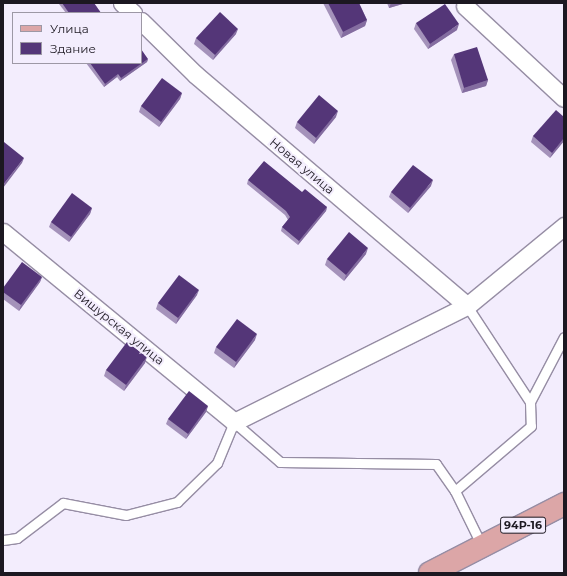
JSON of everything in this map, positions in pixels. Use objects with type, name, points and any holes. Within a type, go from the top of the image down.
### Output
[{"type":"main road","name":"94Р-16","points":[[430,573],[564,504]]},
{"type":"street","points":[[122,3],[132,12]]},
{"type":"street","points":[[465,6],[564,98]]},
{"type":"street","name":"Новая улица","points":[[142,22],[196,75],[467,306]]},
{"type":"street","points":[[234,422],[467,306],[561,231]]},
{"type":"street","name":"Вишурская улица","points":[[3,232],[234,422]]},
{"type":"lane","points":[[467,306],[530,402]]},
{"type":"lane","points":[[455,491],[531,426],[530,402],[564,336]]},
{"type":"lane","points":[[3,540],[17,538],[63,503],[126,515],[177,502],[217,463],[234,422],[280,462],[436,464],[455,491],[482,546]]},
{"type":"building","points":[[62,3],[94,3],[100,12],[68,12]]},
{"type":"building","points":[[328,3],[359,3],[367,20],[343,32]]},
{"type":"building","points":[[445,4],[459,24],[430,44],[416,23]]},
{"type":"building","points":[[220,12],[238,29],[215,55],[196,38]]},
{"type":"building","points":[[477,47],[488,80],[464,88],[454,54]]},
{"type":"building","points":[[142,50],[148,59],[142,63]]},
{"type":"building","points":[[91,64],[141,64],[121,78],[118,74],[105,84]]},
{"type":"building","points":[[162,78],[182,93],[161,122],[141,106]]},
{"type":"building","points":[[319,95],[338,111],[316,138],[297,122]]},
{"type":"building","points":[[556,110],[564,117],[564,138],[552,153],[533,136]]},
{"type":"building","points":[[4,142],[24,158],[3,185],[3,143]]},
{"type":"building","points":[[264,161],[302,192],[305,189],[327,207],[299,241],[282,227],[290,217],[286,211],[248,180]]},
{"type":"building","points":[[413,165],[433,180],[410,208],[391,192]]},
{"type":"building","points":[[72,193],[92,208],[71,237],[51,222]]},
{"type":"building","points":[[349,232],[368,248],[346,275],[327,259]]},
{"type":"building","points":[[22,262],[42,277],[21,305],[3,292],[3,288]]},
{"type":"building","points":[[179,275],[199,290],[178,318],[158,303]]},
{"type":"building","points":[[237,319],[257,334],[236,362],[216,347]]},
{"type":"building","points":[[127,342],[147,357],[126,385],[106,370]]},
{"type":"building","points":[[189,391],[208,406],[188,434],[168,419]]}]
